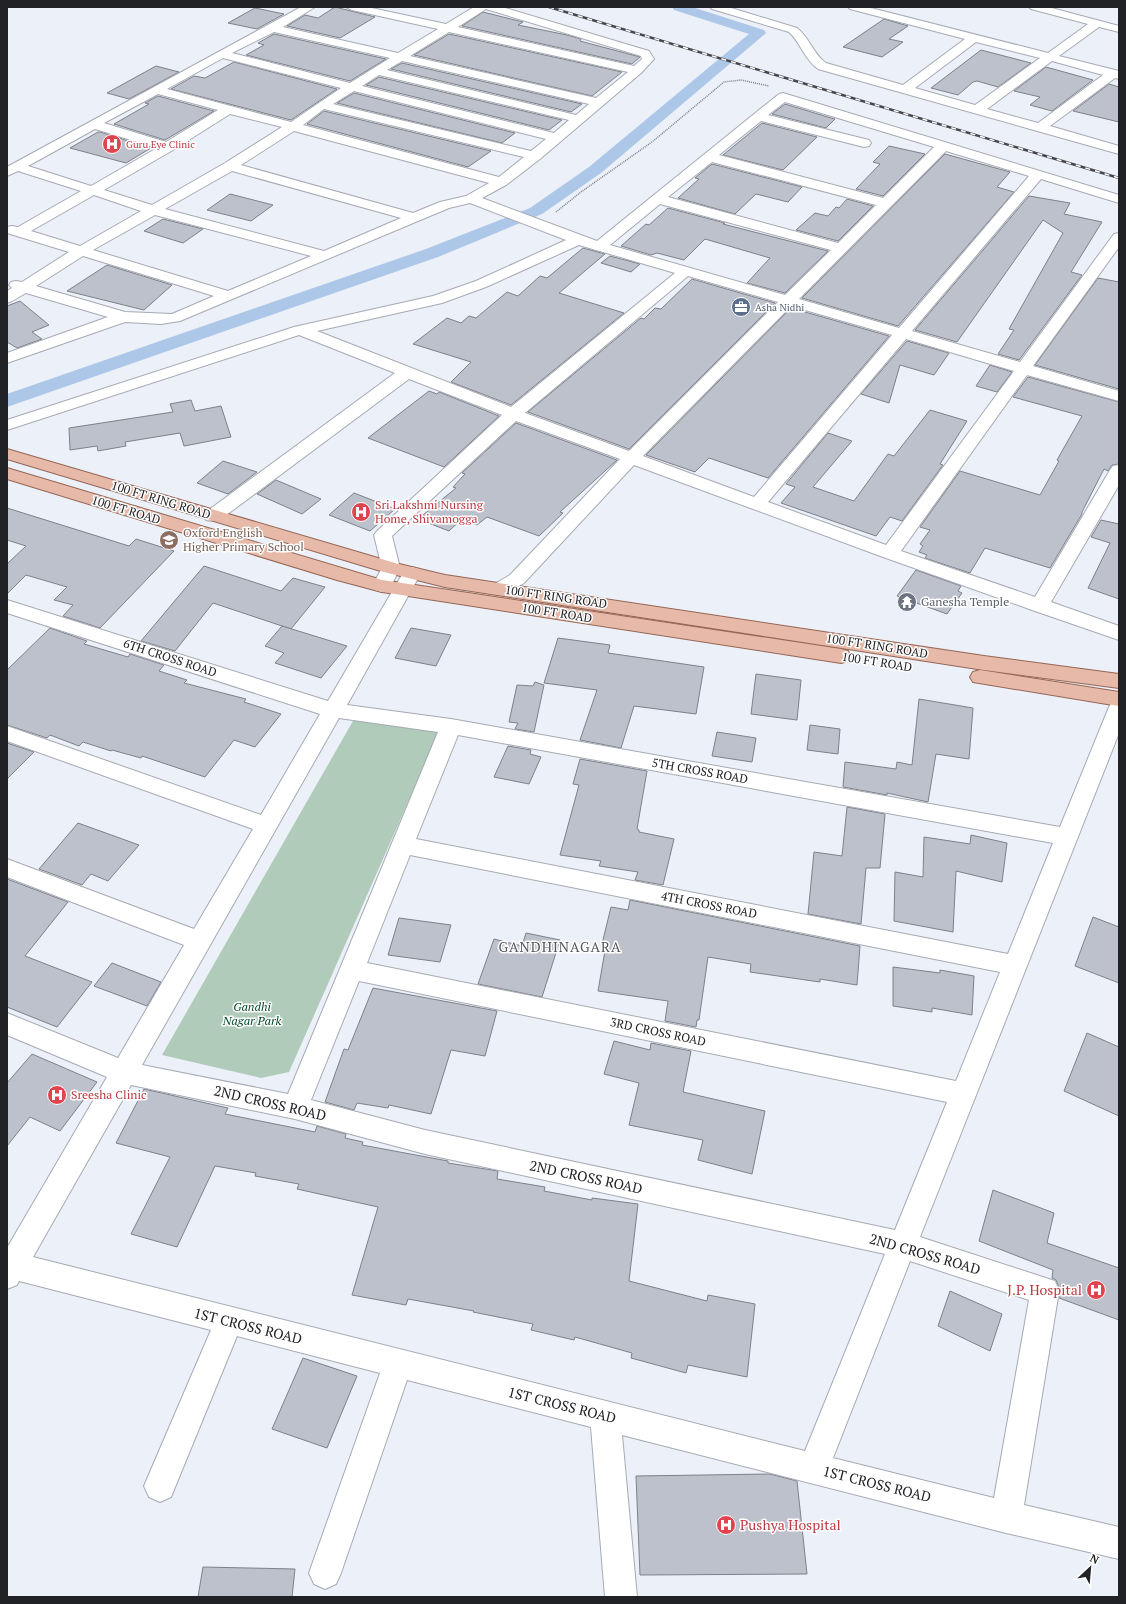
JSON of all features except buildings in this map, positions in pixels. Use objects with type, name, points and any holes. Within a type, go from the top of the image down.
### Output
[{"type":"main road","name":"100 FT RING ROAD","points":[[7,454],[391,568],[399,583],[445,581],[984,663],[1119,681]]},
{"type":"main road","name":"100 FT ROAD","points":[[9,477],[344,576],[399,583],[1119,698]]},
{"type":"street","points":[[11,169],[221,54],[273,28],[309,7]]},
{"type":"street","points":[[352,7],[637,70]]},
{"type":"street","points":[[7,298],[82,251],[230,166],[293,126],[349,87],[448,29],[482,7]]},
{"type":"street","points":[[7,282],[124,317],[161,319],[175,318],[445,205],[471,199],[501,182],[535,156],[599,103],[648,59],[645,54],[490,7]]},
{"type":"street","points":[[716,7],[793,30],[800,35],[813,59],[822,66],[1119,150]]},
{"type":"street","points":[[854,7],[1116,75]]},
{"type":"street","points":[[1035,7],[1119,30]]},
{"type":"street","points":[[978,109],[1096,24]]},
{"type":"street","points":[[273,28],[599,103]]},
{"type":"street","points":[[906,89],[974,38]]},
{"type":"street","points":[[221,54],[556,138]]},
{"type":"street","points":[[376,71],[579,119]]},
{"type":"street","points":[[1041,127],[1116,75]]},
{"type":"street","points":[[156,90],[501,182]]},
{"type":"street","points":[[600,246],[783,97],[1119,199]]},
{"type":"street","points":[[322,105],[535,156]]},
{"type":"street","points":[[13,230],[90,191],[168,147],[229,109]]},
{"type":"street","points":[[759,117],[864,143]]},
{"type":"street","points":[[93,124],[168,147]]},
{"type":"street","points":[[500,589],[517,579],[631,458],[943,146]]},
{"type":"street","points":[[710,157],[886,203]]},
{"type":"street","points":[[230,166],[415,218]]},
{"type":"street","points":[[11,169],[153,210],[324,255]]},
{"type":"street","points":[[757,504],[1038,174]]},
{"type":"street","points":[[659,198],[840,248]]},
{"type":"street","points":[[471,199],[578,240],[1119,396]]},
{"type":"street","points":[[13,230],[230,296]]},
{"type":"street","points":[[890,553],[1119,237]]},
{"type":"street","points":[[7,425],[300,330],[437,300],[481,284],[578,240]]},
{"type":"street","points":[[391,568],[384,535],[513,414],[686,271]]},
{"type":"street","points":[[7,358],[124,317]]},
{"type":"street","points":[[300,330],[513,414],[631,458],[890,553],[1119,633]]},
{"type":"street","points":[[212,516],[407,372]]},
{"type":"street","points":[[1039,606],[1119,470]]},
{"type":"street","points":[[9,1268],[124,1072],[332,710],[399,583]]},
{"type":"street","name":"6TH CROSS ROAD","points":[[7,606],[332,710]]},
{"type":"street","points":[[813,1468],[1119,707]]},
{"type":"street","name":"5TH CROSS ROAD","points":[[332,710],[451,726],[1067,837]]},
{"type":"street","points":[[294,1107],[352,970],[451,726]]},
{"type":"street","points":[[7,732],[266,825]]},
{"type":"street","name":"4TH CROSS ROAD","points":[[402,845],[1016,965]]},
{"type":"street","points":[[7,868],[199,941]]},
{"type":"street","name":"3RD CROSS ROAD","points":[[352,970],[964,1094]]},
{"type":"street","name":"2ND CROSS ROAD","points":[[7,1024],[124,1072],[294,1107],[425,1142],[903,1245],[1045,1291],[1006,1517]]},
{"type":"street","name":"1ST CROSS ROAD","points":[[9,1268],[228,1321],[1006,1517],[1119,1543]]},
{"type":"street","points":[[160,1486],[228,1321]]},
{"type":"street","points":[[325,1573],[398,1364]]},
{"type":"street","points":[[605,1416],[621,1597]]},
{"type":"path","points":[[536,223],[652,142],[724,82],[735,79],[754,81],[774,87],[783,97]]},
{"type":"green space","name":"Gandhi Nagar Park","points":[[357,714],[443,723],[289,1072],[261,1078],[162,1055]]},
{"type":"waterway","points":[[7,401],[432,253],[536,211],[595,170],[759,33],[679,7]]},
{"type":"railway","points":[[549,7],[1119,178]]},
{"type":"place","name":"Guru Eye Clinic","points":[[112,144]]},
{"type":"place","name":"Asha Nidhi","points":[[741,307]]},
{"type":"place","name":"Sri Lakshmi Nursing Home, Shivamogga","points":[[361,512]]},
{"type":"place","name":"Oxford English Higher Primary School","points":[[169,540]]},
{"type":"place","name":"Ganesha Temple","points":[[907,602]]},
{"type":"place","name":"Sreesha Clinic","points":[[57,1095]]},
{"type":"place","name":"J.P. Hospital","points":[[1096,1290]]},
{"type":"place","name":"Pushya Hospital","points":[[726,1525]]},
{"type":"district","name":"GANDHINAGARA","points":[[560,947]]}]
